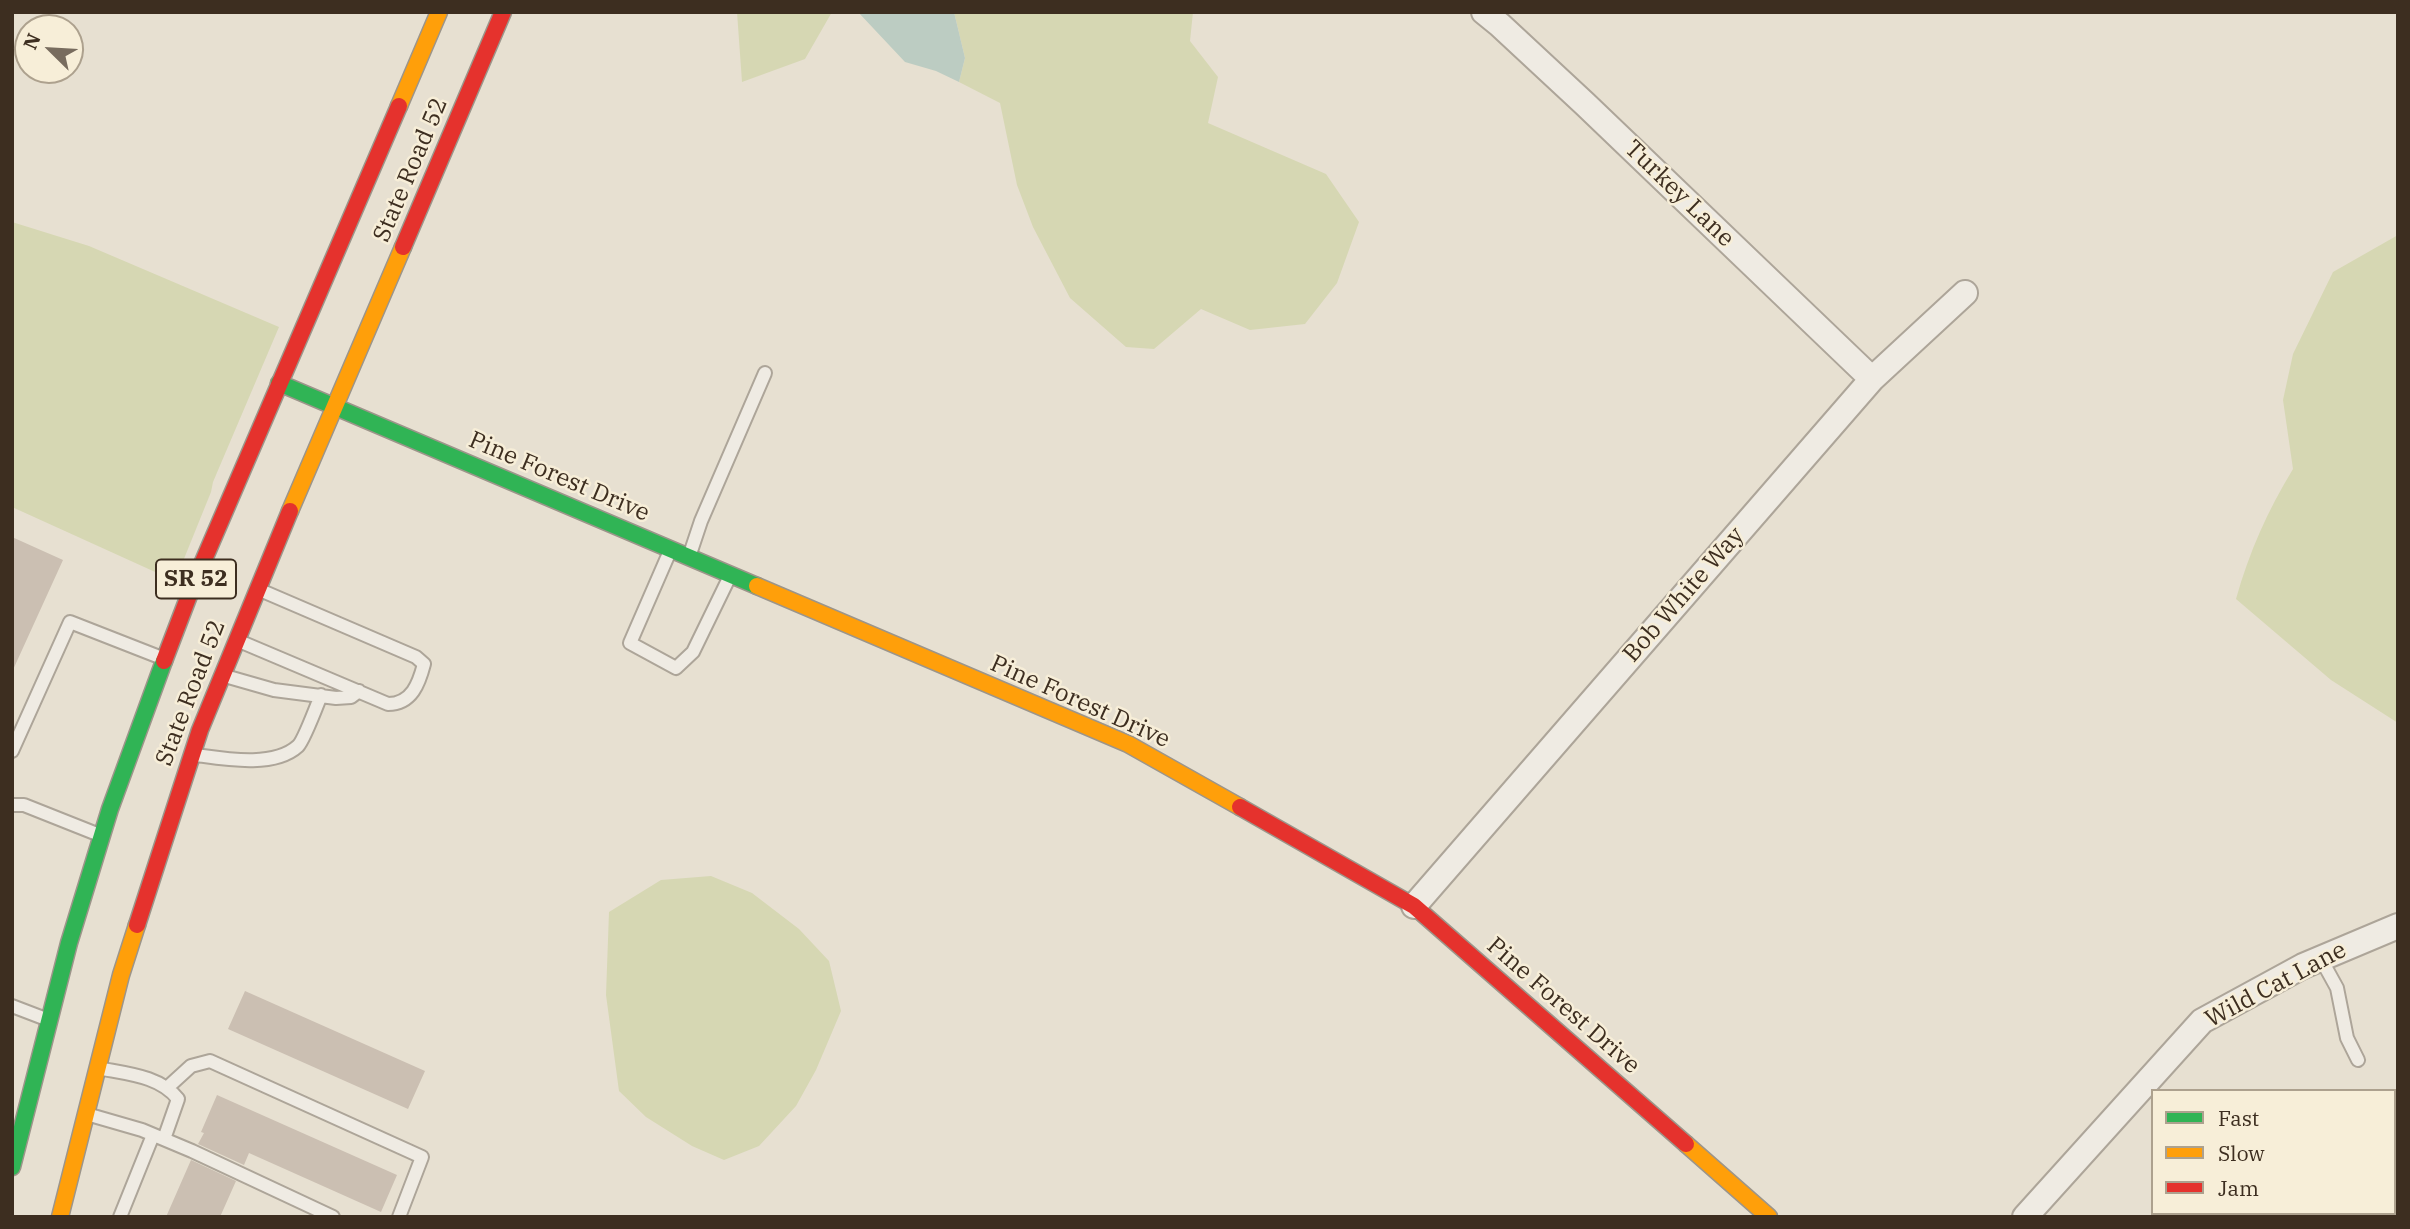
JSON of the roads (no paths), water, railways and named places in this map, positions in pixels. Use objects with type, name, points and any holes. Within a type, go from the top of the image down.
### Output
[{"type":"main road","name":"State Road 52","points":[[12,1167],[20,1108],[49,1020],[69,943],[102,835],[165,659],[193,585],[439,12]]},
{"type":"main road","name":"State Road 52","points":[[61,1217],[121,975],[192,754],[257,588],[503,12]]},
{"type":"main road","name":"Pine Forest Drive","points":[[279,383],[1128,744],[1413,906],[1769,1217]]},
{"type":"street","name":"Turkey Lane","points":[[1484,12],[1585,104],[1871,379]]},
{"type":"street","name":"Bob White Way","points":[[1413,906],[1871,379],[1965,293]]},
{"type":"street","name":"Wild Cat Lane","points":[[2025,1217],[2202,1021],[2303,966],[2398,926]]},
{"type":"lane","points":[[689,557],[701,521],[765,373]]},
{"type":"lane","points":[[671,549],[630,643],[676,668],[693,652],[731,575]]},
{"type":"lane","points":[[236,639],[388,704],[399,704],[414,691],[424,664],[416,657],[257,588]]},
{"type":"lane","points":[[12,751],[70,622],[165,659]]},
{"type":"lane","points":[[222,675],[274,690],[336,698],[351,697],[359,691]]},
{"type":"lane","points":[[192,754],[249,762],[277,756],[299,745],[321,695]]},
{"type":"lane","points":[[12,805],[24,805],[102,835]]},
{"type":"lane","points":[[2320,958],[2337,988],[2347,1038],[2357,1060]]},
{"type":"lane","points":[[12,1006],[49,1020]]},
{"type":"lane","points":[[168,1087],[191,1066],[210,1061],[422,1157],[399,1217]]},
{"type":"lane","points":[[97,1068],[141,1077],[168,1087],[177,1100],[120,1217]]},
{"type":"lane","points":[[86,1114],[158,1137],[333,1217]]}]
